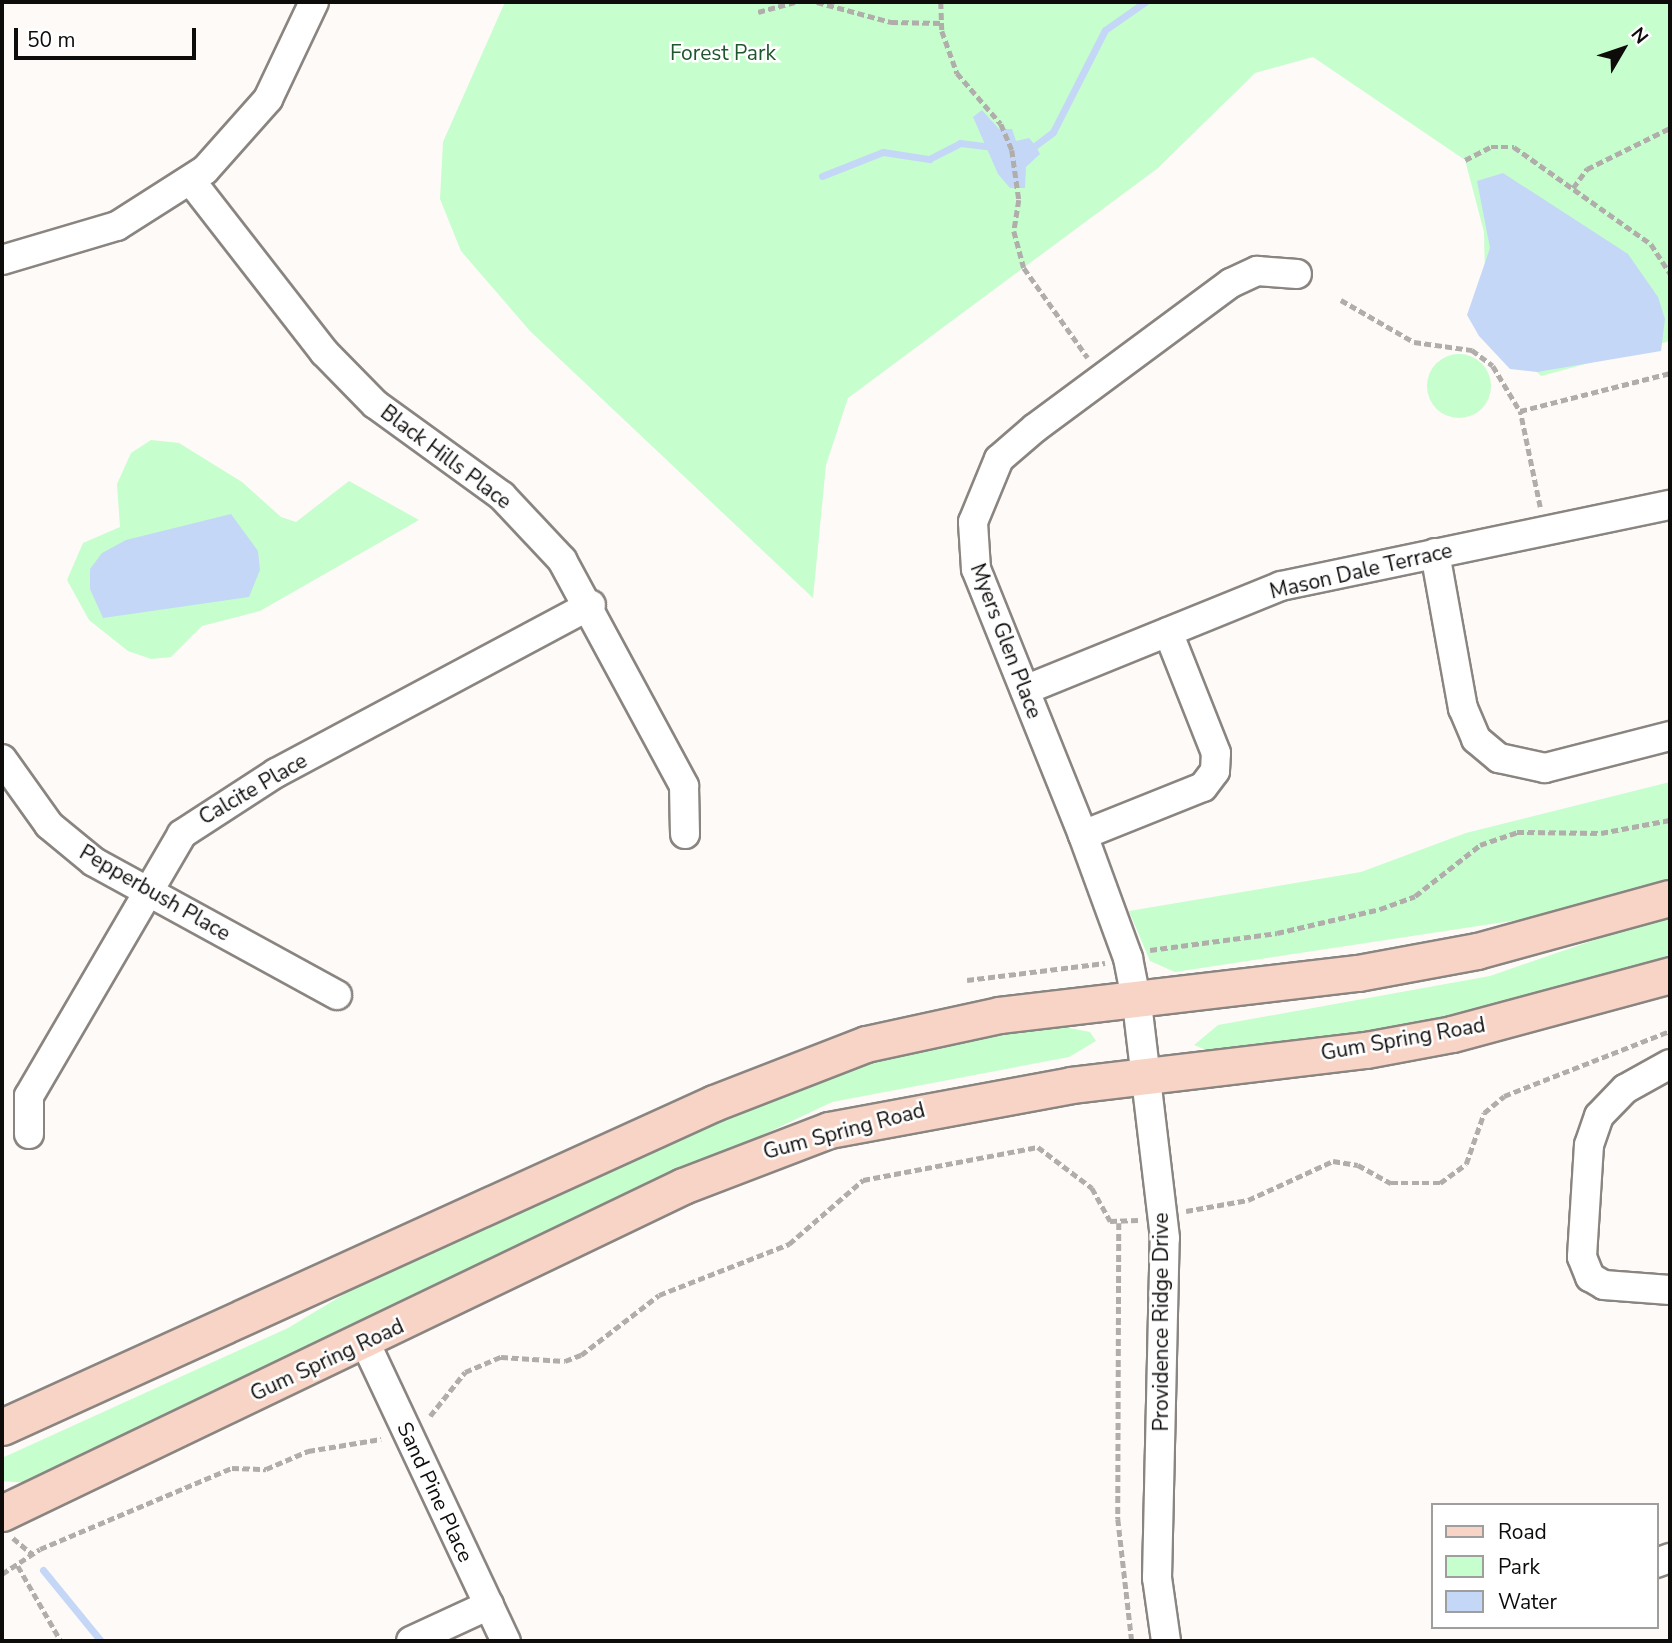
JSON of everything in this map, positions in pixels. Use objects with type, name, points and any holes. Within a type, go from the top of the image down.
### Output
[{"type":"main road","points":[[2,1427],[794,1068],[929,1027],[1137,1004],[1477,951],[1670,898]]},
{"type":"main road","name":"Gum Spring Road","points":[[4,1521],[365,1342],[758,1153],[905,1111],[1143,1074],[1452,1034],[1670,975]]},
{"type":"street","points":[[2,260],[117,226],[191,181],[268,99],[314,2]]},
{"type":"street","name":"Black Hills Place","points":[[191,181],[324,352],[375,404],[502,496],[557,553],[591,605],[684,786],[685,834]]},
{"type":"street","name":"Myers Glen Place","points":[[1137,1004],[1128,958],[972,547],[978,500],[999,459],[1231,284],[1257,271],[1297,274]]},
{"type":"street","name":"Mason Dale Terrace","points":[[1025,690],[1281,586],[1435,553],[1669,510]]},
{"type":"street","points":[[1435,553],[1463,708],[1476,739],[1499,758],[1545,768],[1670,736]]},
{"type":"street","name":"Calcite Place","points":[[29,1134],[29,1096],[170,846],[203,816],[591,605]]},
{"type":"street","points":[[1083,835],[1203,788],[1215,771],[1216,753],[1168,632]]},
{"type":"street","name":"Pepperbush Place","points":[[2,759],[49,825],[94,862],[337,995]]},
{"type":"street","name":"Providence Ridge Drive","points":[[1137,1004],[1143,1074],[1166,1238],[1157,1578],[1166,1641]]},
{"type":"street","points":[[1670,1064],[1625,1089],[1592,1131],[1582,1257],[1590,1277],[1609,1287],[1670,1290]]},
{"type":"street","name":"Sand Pine Place","points":[[365,1342],[506,1641]]},
{"type":"street","points":[[411,1641],[489,1605]]},
{"type":"path","points":[[758,12],[795,2]]},
{"type":"path","points":[[817,2],[891,22],[942,23]]},
{"type":"path","points":[[941,2],[942,23],[964,85],[1003,128],[1018,188],[1014,231],[1021,263],[1090,361]]},
{"type":"path","points":[[1573,188],[1587,169],[1670,128]]},
{"type":"path","points":[[1465,160],[1491,147],[1514,147],[1651,244],[1670,272]]},
{"type":"path","points":[[1341,300],[1414,342],[1472,350],[1493,366],[1520,411],[1542,515]]},
{"type":"path","points":[[1520,411],[1670,373]]},
{"type":"path","points":[[1146,953],[1380,909],[1415,896],[1480,845],[1517,832],[1601,833],[1670,820]]},
{"type":"path","points":[[967,980],[1107,963]]},
{"type":"path","points":[[1177,1213],[1248,1200],[1334,1161],[1357,1165],[1391,1183],[1440,1183],[1465,1164],[1484,1113],[1504,1096],[1670,1031]]},
{"type":"path","points":[[430,1416],[465,1372],[501,1357],[565,1361],[581,1355],[652,1299],[789,1244],[863,1180],[1038,1147],[1092,1188],[1105,1215],[1119,1223],[1142,1219]]},
{"type":"path","points":[[1119,1223],[1118,1518],[1132,1641]]},
{"type":"path","points":[[2,1574],[18,1566],[32,1554],[232,1468],[266,1469],[307,1451],[381,1439]]},
{"type":"path","points":[[4,1521],[32,1554]]},
{"type":"path","points":[[18,1566],[61,1641]]},
{"type":"green space","name":"Forest Park","points":[[505,2],[1670,2],[1670,341],[1541,376],[1486,323],[1484,232],[1465,160],[1313,57],[1255,73],[1158,168],[848,398],[826,465],[813,598],[530,331],[461,251],[440,199],[443,142]]},
{"type":"green space","points":[[1459,354],[1471,356],[1482,363],[1489,374],[1489,398],[1482,409],[1471,416],[1459,418],[1447,416],[1436,409],[1429,398],[1427,386],[1429,374],[1436,363],[1447,356]]},
{"type":"green space","points":[[151,440],[179,443],[242,482],[281,517],[296,522],[349,481],[419,520],[260,611],[202,626],[171,657],[151,659],[128,651],[89,620],[67,580],[83,543],[120,527],[117,484],[131,453]]},
{"type":"green space","points":[[1670,782],[1670,883],[1551,915],[1175,972],[1150,961],[1129,911],[1361,872],[1466,833]]},
{"type":"green space","points":[[1670,914],[1670,961],[1522,1002],[1380,1032],[1209,1051],[1194,1045],[1218,1025],[1490,976]]},
{"type":"green space","points":[[1059,1026],[1090,1032],[1096,1041],[1069,1057],[832,1102],[29,1483],[2,1481],[2,1458],[288,1328],[381,1272],[788,1089],[947,1040]]},
{"type":"water","points":[[982,110],[999,129],[1012,129],[1016,141],[1029,138],[1040,154],[1026,167],[1025,188],[1010,188],[998,174],[973,117]]},
{"type":"water","points":[[1503,173],[1628,254],[1658,297],[1665,319],[1661,351],[1537,372],[1510,369],[1479,336],[1467,315],[1490,248],[1477,181]]},
{"type":"water","points":[[231,514],[258,551],[260,570],[249,597],[103,618],[90,589],[90,569],[102,553],[126,540]]},
{"type":"waterway","points":[[1028,151],[1053,132],[1105,30],[1145,2]]},
{"type":"waterway","points":[[822,176],[883,152],[929,159],[960,143],[992,147]]},
{"type":"waterway","points":[[43,1570],[101,1641]]}]
